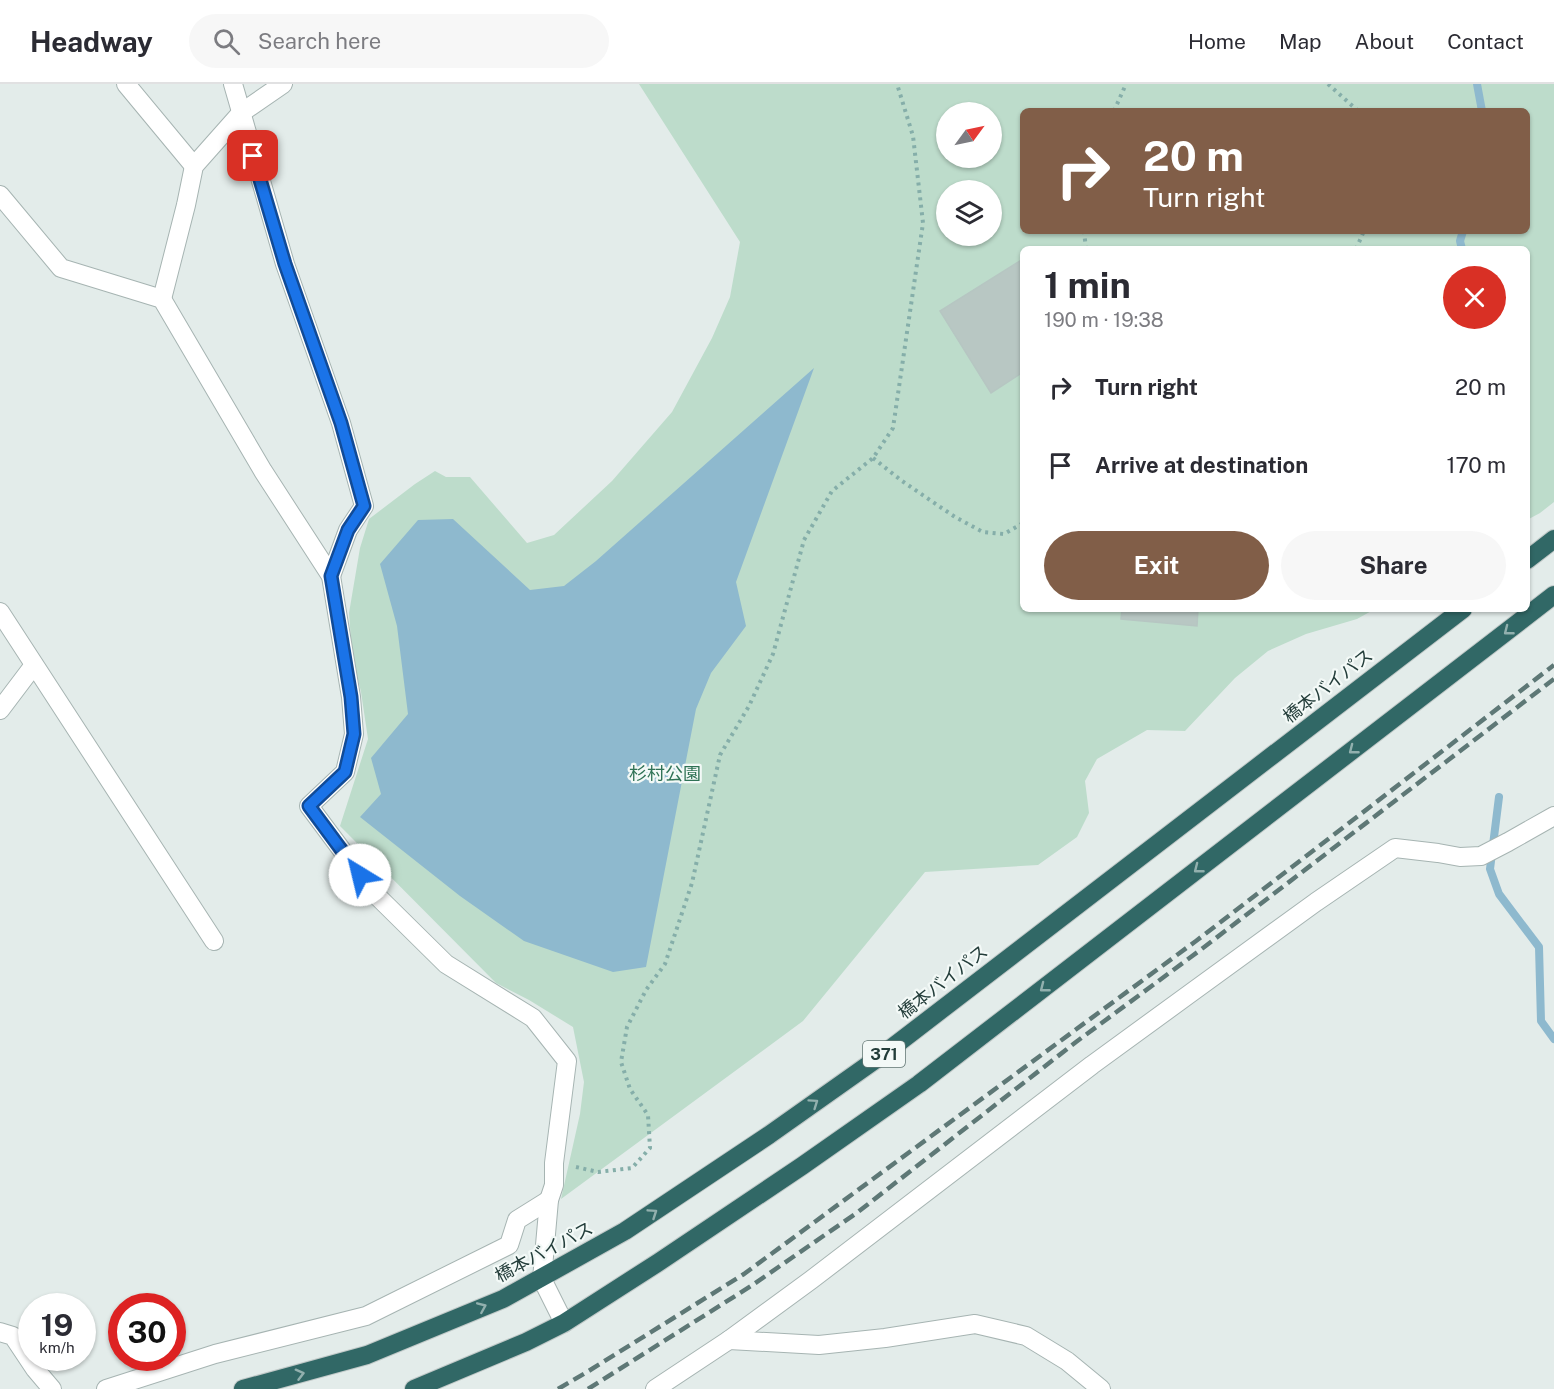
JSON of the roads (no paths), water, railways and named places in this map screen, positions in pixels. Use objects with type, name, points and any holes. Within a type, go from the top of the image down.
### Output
[{"type":"highway","points":[[1530,558],[1554,539]]},
{"type":"highway","name":"371","points":[[414,1389],[526,1342],[564,1323],[735,1211],[919,1084],[1554,596]]},
{"type":"highway","name":"橋本バイパス","points":[[243,1389],[367,1355],[503,1299],[625,1231],[769,1135],[885,1053],[1459,612]]},
{"type":"street","points":[[126,84],[194,166]]},
{"type":"street","points":[[233,84],[285,264],[341,423],[364,506],[348,530],[331,576]]},
{"type":"street","points":[[162,299],[194,166],[241,113],[283,84]]},
{"type":"street","points":[[0,195],[61,268],[162,299],[263,471],[331,576],[351,697],[354,734],[345,772],[309,806],[372,892],[446,964],[533,1018],[567,1061],[554,1163],[554,1185],[549,1200],[542,1279],[564,1323]]},
{"type":"street","points":[[0,612],[214,941]]},
{"type":"street","points":[[0,710],[34,666]]},
{"type":"street","points":[[655,1389],[729,1340],[812,1280],[1097,1062],[1316,902],[1395,848],[1460,857],[1481,855],[1554,816]]},
{"type":"street","points":[[106,1389],[215,1354],[366,1316],[509,1245],[517,1220],[549,1200]]},
{"type":"street","points":[[729,1340],[819,1345],[885,1338],[975,1324],[1026,1336],[1067,1361],[1101,1389]]},
{"type":"street","points":[[0,1332],[13,1336],[35,1369],[52,1389]]},
{"type":"water","points":[[814,368],[736,582],[746,626],[711,673],[696,709],[646,967],[613,972],[524,941],[460,896],[360,817],[381,794],[371,758],[408,714],[397,626],[380,564],[418,520],[453,519],[530,590],[564,586],[596,561]]},
{"type":"waterway","points":[[1477,84],[1481,108]]},
{"type":"waterway","points":[[1461,246],[1462,234]]},
{"type":"waterway","points":[[1499,797],[1490,869],[1499,894],[1539,947],[1541,1021],[1554,1039]]},
{"type":"railway","points":[[558,1389],[744,1274],[1196,941],[1554,665]]},
{"type":"railway","points":[[588,1389],[751,1286],[858,1212],[1076,1042],[1203,948],[1554,679]]},
{"type":"park label","name":"杉村公園","points":[[665,774]]}]
